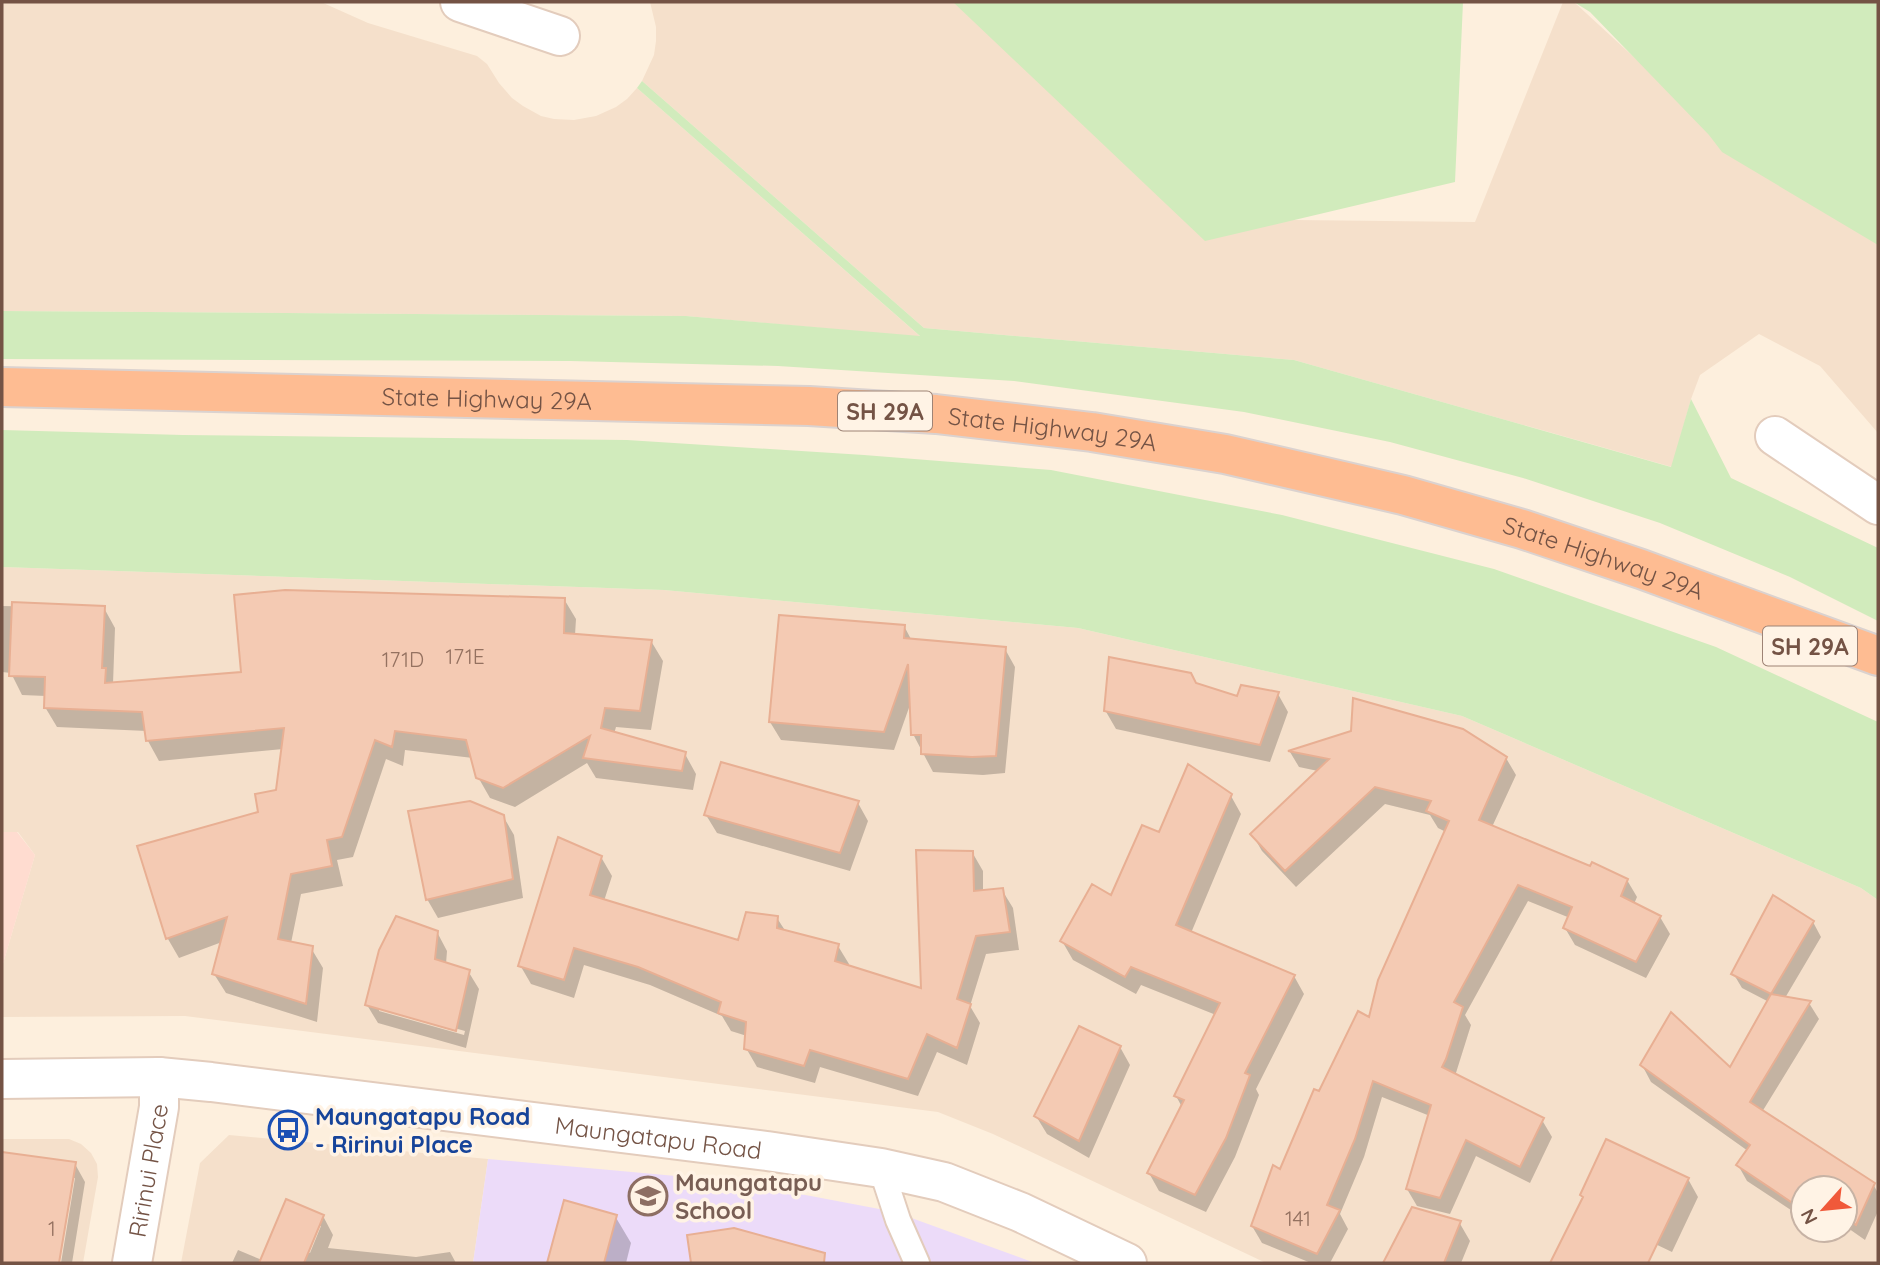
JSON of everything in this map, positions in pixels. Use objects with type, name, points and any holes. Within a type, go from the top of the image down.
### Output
[{"type":"highway","name":"State Highway 29A","points":[[2,387],[808,406],[936,414],[1093,432],[1225,454],[1403,495],[1535,533],[1878,656]]},
{"type":"highway","name":"State Highway 29A","points":[[1743,607],[1878,685]]},
{"type":"street","points":[[460,2],[559,36]]},
{"type":"street","points":[[1774,436],[1878,505]]},
{"type":"street","name":"Maungatapu Road","points":[[2,1079],[159,1077],[767,1151],[881,1168],[944,1182],[1020,1212],[1127,1263]]},
{"type":"street","name":"Ririnui Place","points":[[132,1263],[159,1107],[159,1077]]},
{"type":"lane","points":[[881,1168],[916,1263]]},
{"type":"shaded area","points":[[2,2],[321,2],[368,23],[477,56],[487,64],[512,98],[541,116],[574,120],[596,116],[616,107],[637,88],[921,337],[686,316],[2,311]]},
{"type":"shaded area","points":[[650,2],[1008,2],[1134,139],[1295,220],[1475,222],[1563,2],[1574,2],[1761,174],[1878,228],[1878,433],[1820,366],[1759,334],[1700,375],[1672,467],[1294,360],[924,328],[642,81],[654,55],[656,41],[656,27]]},
{"type":"shaded area","points":[[2,567],[664,590],[1078,628],[1462,716],[1861,888],[1878,900],[1878,1263],[1266,1263],[993,1134],[938,1112],[185,1016],[2,1017],[2,967],[35,855],[18,832],[2,832]]},
{"type":"shaded area","points":[[2,832],[17,832],[35,855],[2,967]]},
{"type":"shaded area","points":[[229,1135],[488,1159],[473,1263],[181,1263],[200,1163]]},
{"type":"shaded area","points":[[2,1139],[69,1139],[81,1144],[91,1153],[97,1164],[98,1177],[83,1263],[2,1263]]},
{"type":"shaded area","name":"Maungatapu School","points":[[488,1159],[731,1181],[895,1212],[1035,1263],[473,1263]]},
{"type":"green space","points":[[953,2],[1463,2],[1455,182],[1205,241]]},
{"type":"green space","points":[[1574,2],[1878,2],[1878,245],[1722,152],[1709,135],[1590,12]]},
{"type":"green space","points":[[642,81],[924,328],[1294,360],[1671,467],[1691,399],[1731,478],[1878,548],[1878,621],[1790,577],[1660,523],[1523,478],[1390,442],[1244,412],[1014,381],[778,366],[570,361],[2,359],[2,311],[686,316],[920,336],[637,88]]},
{"type":"green space","points":[[2,430],[183,435],[627,440],[864,455],[1051,470],[1282,515],[1494,569],[1716,647],[1878,722],[1878,900],[1861,888],[1462,716],[1078,628],[664,590],[2,567]]},
{"type":"building","points":[[285,590],[565,598],[564,633],[652,640],[640,711],[605,708],[601,728],[686,752],[682,771],[583,758],[590,736],[503,788],[476,778],[466,740],[395,731],[392,747],[375,740],[342,837],[327,840],[332,866],[291,874],[278,939],[313,946],[306,1004],[212,974],[227,917],[166,939],[137,846],[258,812],[255,794],[276,790],[284,728],[146,741],[142,712],[44,708],[45,677],[9,676],[12,602],[105,606],[102,668],[106,668],[105,683],[241,672],[234,595]]},
{"type":"building","points":[[779,615],[905,625],[904,638],[1006,647],[996,756],[921,754],[921,735],[911,735],[908,664],[884,732],[769,722]]},
{"type":"building","points":[[1109,657],[1191,673],[1196,683],[1237,696],[1241,685],[1279,692],[1260,745],[1104,711]]},
{"type":"building","points":[[1353,698],[1463,729],[1507,757],[1479,820],[1590,866],[1592,862],[1628,879],[1621,896],[1661,916],[1636,962],[1563,928],[1572,907],[1518,885],[1454,1002],[1463,1007],[1442,1067],[1544,1118],[1520,1167],[1466,1140],[1440,1198],[1406,1189],[1431,1105],[1373,1081],[1355,1139],[1327,1205],[1340,1210],[1317,1254],[1251,1226],[1273,1165],[1280,1169],[1314,1089],[1319,1091],[1358,1011],[1369,1017],[1378,980],[1449,821],[1426,811],[1431,801],[1375,787],[1285,871],[1250,834],[1329,759],[1288,751],[1351,731]]},
{"type":"building","points":[[721,762],[859,801],[840,853],[704,815]]},
{"type":"building","points":[[1188,764],[1232,794],[1176,925],[1295,975],[1245,1073],[1250,1075],[1226,1138],[1195,1195],[1147,1173],[1184,1100],[1174,1096],[1220,1003],[1131,967],[1125,977],[1060,941],[1092,884],[1111,895],[1142,825],[1159,832]]},
{"type":"building","points":[[470,801],[504,815],[513,879],[426,900],[408,811]]},
{"type":"building","points":[[558,837],[602,856],[590,895],[738,940],[746,912],[778,916],[777,928],[839,944],[835,961],[921,988],[916,850],[973,851],[974,891],[1003,888],[1010,932],[976,936],[957,999],[971,1004],[957,1048],[927,1034],[908,1079],[810,1050],[804,1066],[744,1049],[746,1022],[718,1013],[721,1002],[638,967],[574,948],[564,980],[518,966]]},
{"type":"building","points":[[1773,895],[1814,921],[1771,994],[1731,974]]},
{"type":"building","points":[[396,916],[438,931],[435,959],[470,970],[456,1031],[365,1005],[379,950]]},
{"type":"building","points":[[1771,994],[1811,1001],[1750,1102],[1875,1183],[1859,1218],[1859,1174],[1789,1174],[1789,1201],[1736,1165],[1750,1145],[1640,1065],[1671,1012],[1730,1067]]},
{"type":"building","points":[[1079,1026],[1121,1046],[1079,1141],[1034,1116]]},
{"type":"building","points":[[1606,1139],[1689,1178],[1648,1263],[1550,1263],[1583,1197],[1580,1195]]},
{"type":"building","points":[[2,1152],[76,1162],[59,1263],[2,1263]]},
{"type":"building","points":[[286,1199],[324,1215],[304,1263],[259,1263]]},
{"type":"building","points":[[564,1200],[617,1215],[604,1263],[547,1263]]},
{"type":"building","points":[[1412,1207],[1461,1221],[1444,1263],[1383,1263]]},
{"type":"building","points":[[734,1228],[825,1253],[824,1263],[691,1263],[687,1235]]},
{"type":"place","name":"Maungatapu Road - Ririnui Place","points":[[288,1130]]},
{"type":"place","name":"Maungatapu School","points":[[648,1196]]}]
